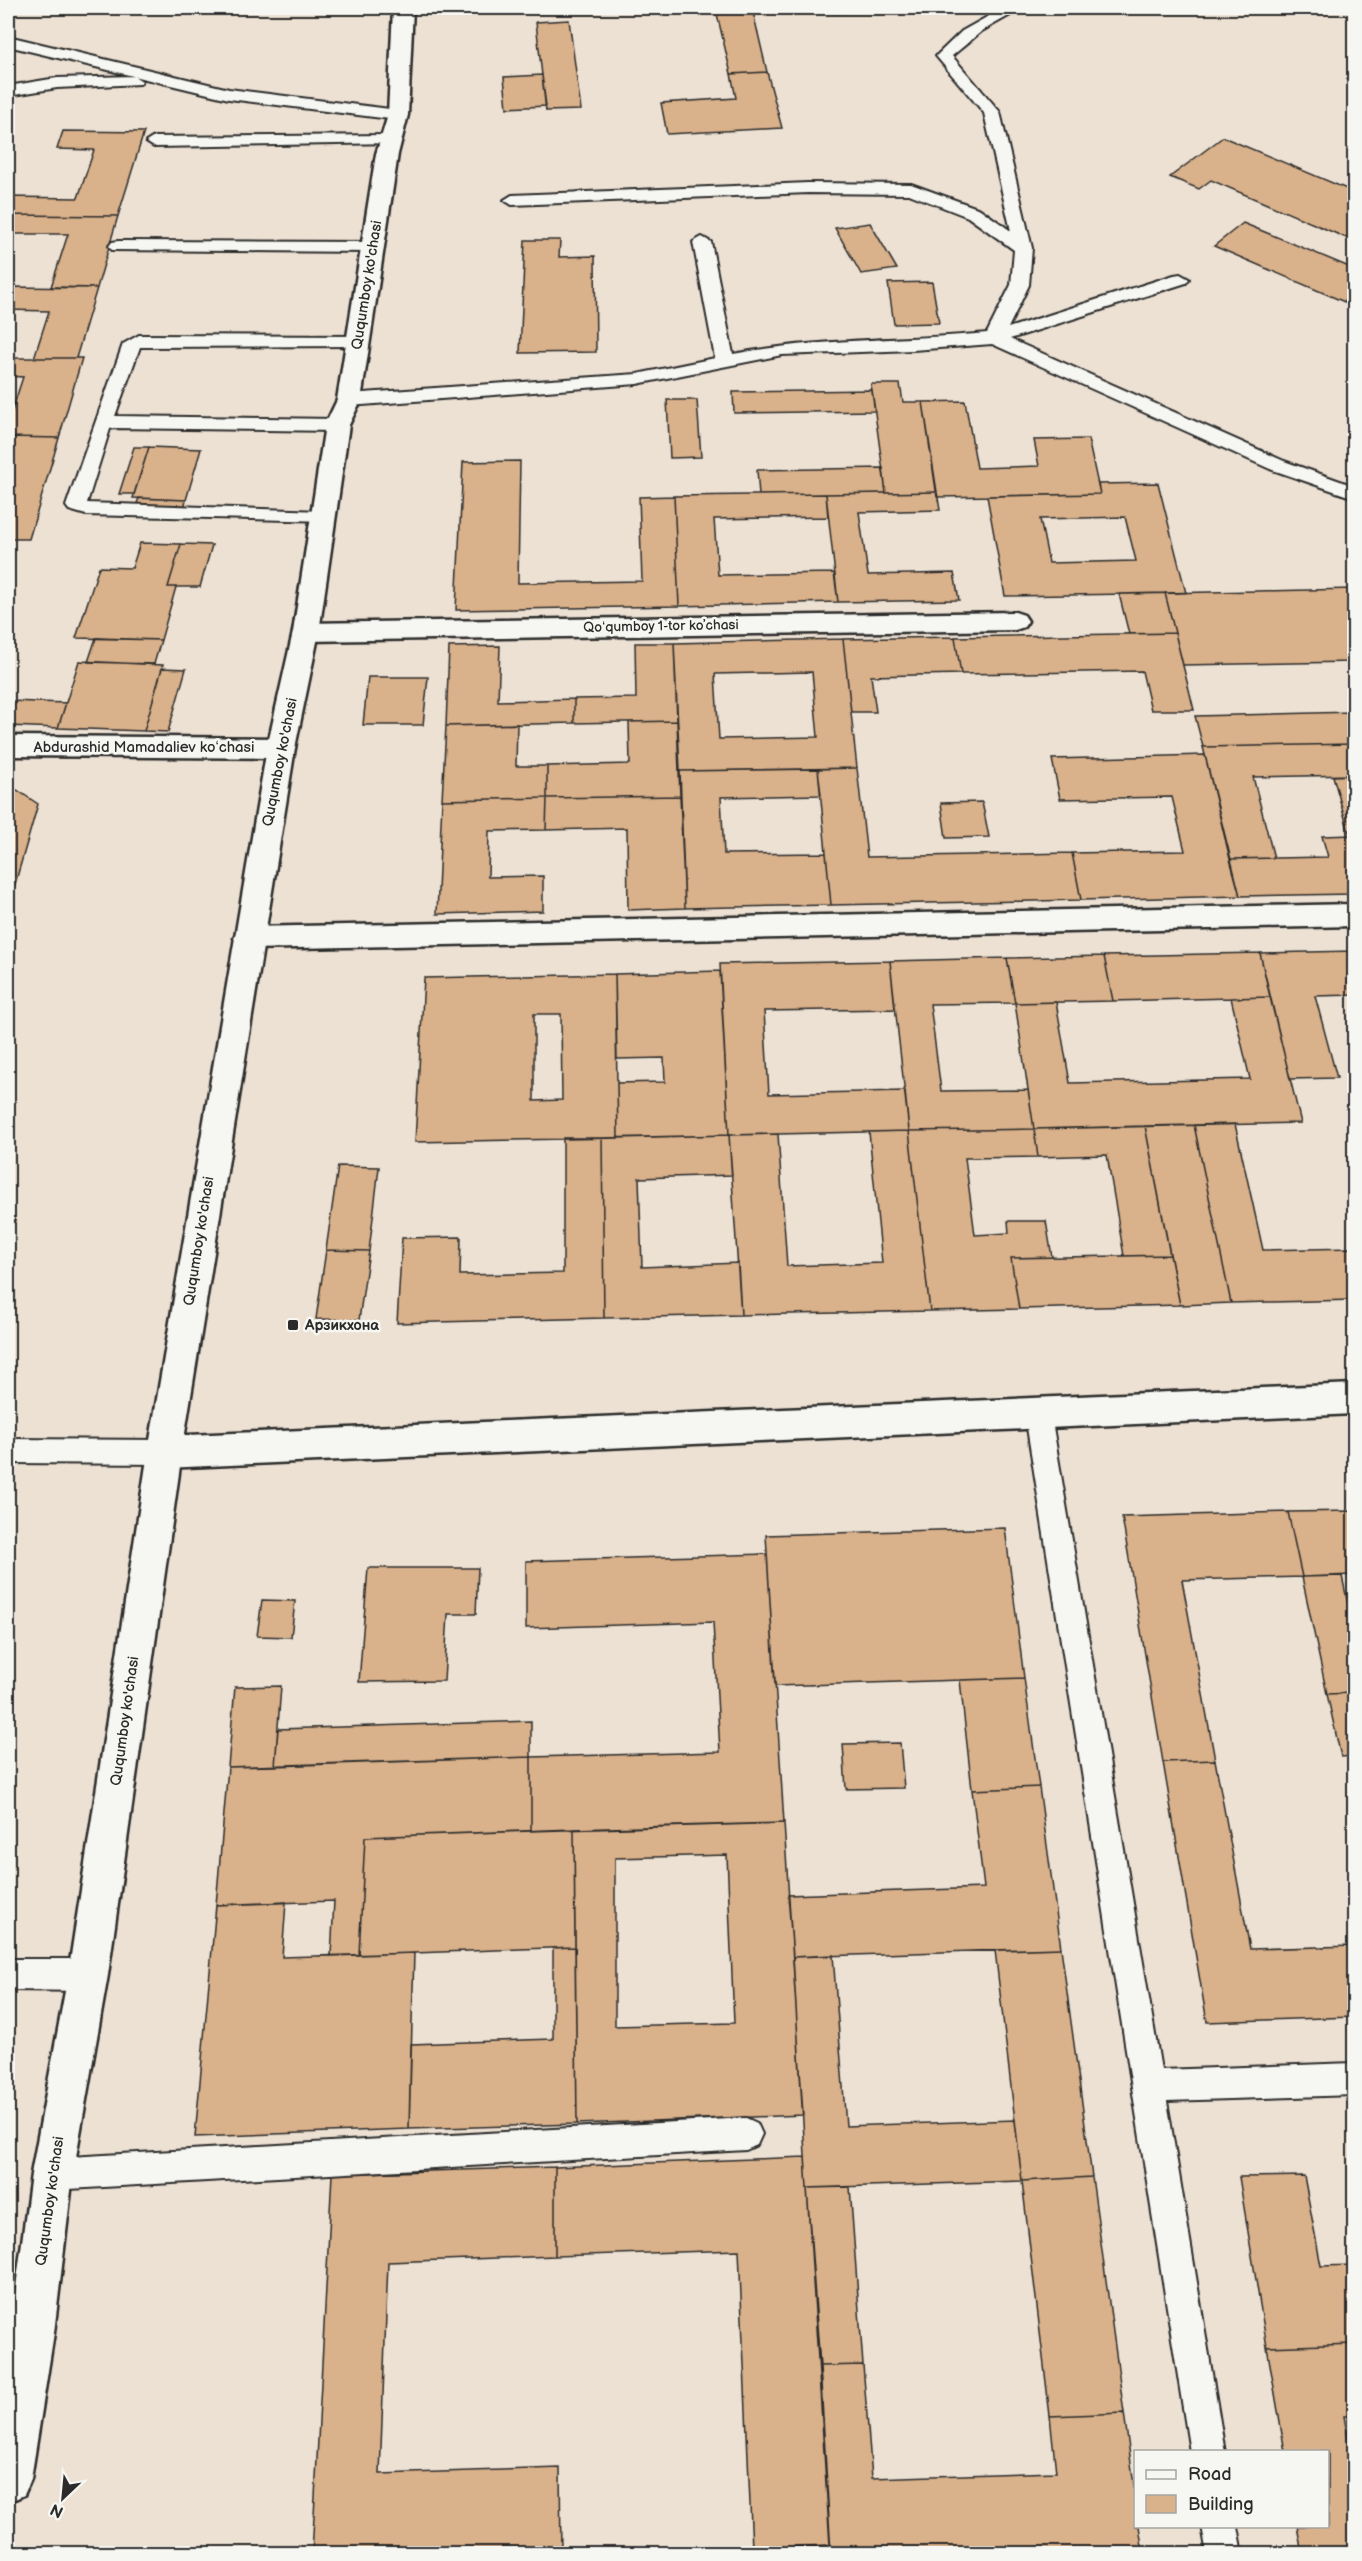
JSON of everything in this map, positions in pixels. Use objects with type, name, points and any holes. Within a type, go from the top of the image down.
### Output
[{"type":"street","name":"Ququmboy ko'chasi","points":[[8,2479],[32,2333],[52,2174],[88,1975],[165,1452],[249,938],[281,748],[306,632],[323,517],[359,341],[394,128],[404,8]]},
{"type":"street","name":"Qoʻqumboy 1-tor koʼchasi","points":[[306,632],[1015,621]]},
{"type":"street","name":"Abdurashid Mamadaliev koʻchasi","points":[[8,746],[281,748]]},
{"type":"street","points":[[249,938],[1354,915]]},
{"type":"street","points":[[165,1452],[690,1427],[1038,1415],[1354,1398]]},
{"type":"lane","points":[[994,338],[1020,285],[1023,248],[992,112],[944,56],[954,43],[999,14],[1016,8]]},
{"type":"lane","points":[[8,41],[229,94],[394,128]]},
{"type":"lane","points":[[8,91],[57,83],[167,80]]},
{"type":"lane","points":[[153,142],[394,128]]},
{"type":"lane","points":[[512,200],[808,188],[911,189],[975,213],[1023,248]]},
{"type":"lane","points":[[702,242],[725,362]]},
{"type":"lane","points":[[118,246],[373,247]]},
{"type":"lane","points":[[102,426],[112,422],[343,413],[637,379],[782,351],[913,345],[994,338],[1180,279]]},
{"type":"lane","points":[[994,338],[1277,465],[1354,492]]},
{"type":"lane","points":[[323,517],[86,509],[76,506],[132,344],[139,340],[359,341]]},
{"type":"lane","points":[[1038,1415],[1150,2086],[1208,2450]]},
{"type":"lane","points":[[8,1450],[165,1452]]},
{"type":"lane","points":[[8,1975],[88,1975]]},
{"type":"lane","points":[[1150,2086],[1354,2079]]},
{"type":"lane","points":[[52,2174],[746,2134]]},
{"type":"lane","points":[[1220,2528],[1225,2553]]},
{"type":"building","points":[[178,8],[240,8],[239,10],[177,12]]},
{"type":"building","points":[[536,8],[642,8],[537,13]]},
{"type":"building","points":[[715,8],[767,8],[768,11],[717,14]]},
{"type":"building","points":[[832,8],[947,8],[833,13]]},
{"type":"building","points":[[753,12],[767,72],[731,74],[717,14]]},
{"type":"building","points":[[569,20],[581,110],[546,111],[536,22]]},
{"type":"building","points":[[767,72],[782,128],[667,134],[661,103],[736,98],[731,74]]},
{"type":"building","points":[[542,75],[546,106],[507,108],[504,77]]},
{"type":"building","points":[[63,131],[144,132],[118,216],[8,215],[8,197],[78,198],[94,150],[57,149]]},
{"type":"building","points":[[1223,137],[1354,192],[1354,234],[1349,239],[1211,180],[1199,189],[1170,177]]},
{"type":"building","points":[[8,215],[118,216],[97,288],[51,287],[68,234],[8,234]]},
{"type":"building","points":[[870,223],[897,269],[861,274],[835,228]]},
{"type":"building","points":[[1243,223],[1354,269],[1354,306],[1214,246]]},
{"type":"building","points":[[525,240],[560,240],[559,257],[595,256],[596,352],[520,353]]},
{"type":"building","points":[[932,282],[939,323],[894,324],[888,283]]},
{"type":"building","points":[[8,287],[97,288],[76,358],[34,358],[49,311],[8,310]]},
{"type":"building","points":[[8,358],[82,358],[59,438],[8,437],[8,417],[10,417],[23,377],[8,376]]},
{"type":"building","points":[[871,384],[900,384],[903,402],[923,402],[937,492],[886,493]]},
{"type":"building","points":[[872,390],[875,411],[734,413],[733,392]]},
{"type":"building","points":[[667,400],[697,400],[701,457],[670,458]]},
{"type":"building","points":[[965,401],[977,468],[1039,466],[1034,440],[1088,439],[1100,494],[937,497],[923,402]]},
{"type":"building","points":[[8,437],[59,438],[29,539],[8,539],[8,478],[13,461],[8,461]]},
{"type":"building","points":[[134,447],[149,447],[134,494],[119,494]]},
{"type":"building","points":[[149,447],[201,449],[186,500],[133,498]]},
{"type":"building","points":[[520,461],[518,583],[642,581],[639,497],[674,496],[679,606],[456,610],[463,462]]},
{"type":"building","points":[[883,468],[886,493],[759,495],[757,470]]},
{"type":"building","points":[[1158,483],[1186,593],[1005,596],[987,496],[1100,494],[1098,484]],"holes":[[[1125,517],[1136,561],[1049,563],[1040,519]]]},
{"type":"building","points":[[937,492],[940,510],[859,512],[868,575],[954,573],[959,600],[838,602],[826,494]]},
{"type":"building","points":[[826,494],[828,517],[714,519],[718,575],[834,573],[838,602],[679,606],[674,496]]},
{"type":"building","points":[[139,498],[186,500],[184,508],[136,506]]},
{"type":"building","points":[[140,543],[181,544],[168,587],[176,587],[161,640],[76,638],[99,567],[132,568]]},
{"type":"building","points":[[181,544],[212,545],[200,587],[168,587]]},
{"type":"building","points":[[1354,589],[1354,662],[1183,665],[1165,593]]},
{"type":"building","points":[[1165,593],[1175,633],[1129,634],[1119,594]]},
{"type":"building","points":[[1175,633],[1194,710],[1151,710],[1142,671],[961,674],[955,637]]},
{"type":"building","points":[[955,637],[961,674],[871,676],[876,712],[851,712],[843,639]]},
{"type":"building","points":[[96,638],[161,640],[154,664],[88,662]]},
{"type":"building","points":[[843,639],[857,768],[680,771],[674,643]],"holes":[[[812,672],[818,737],[719,739],[715,674]]]},
{"type":"building","points":[[635,643],[674,643],[677,721],[574,723],[574,699],[636,698]]},
{"type":"building","points":[[500,646],[498,701],[574,699],[574,723],[446,726],[449,647]]},
{"type":"building","points":[[79,661],[163,665],[144,731],[58,728]]},
{"type":"building","points":[[162,668],[186,669],[168,732],[144,731]]},
{"type":"building","points":[[368,677],[428,677],[423,725],[363,725]]},
{"type":"building","points":[[8,701],[66,703],[58,728],[8,726]]},
{"type":"building","points":[[1354,712],[1354,744],[1203,747],[1195,716]]},
{"type":"building","points":[[677,721],[680,796],[547,798],[547,766],[630,764],[629,722]]},
{"type":"building","points":[[517,724],[516,766],[547,766],[547,798],[442,800],[446,726]]},
{"type":"building","points":[[1354,744],[1354,775],[1253,777],[1274,858],[1230,859],[1203,747]]},
{"type":"building","points":[[1205,755],[1240,896],[1081,900],[1072,853],[1185,851],[1172,797],[1060,799],[1052,759]]},
{"type":"building","points":[[857,768],[867,857],[1072,853],[1081,900],[831,905],[818,769]]},
{"type":"building","points":[[818,769],[821,795],[721,797],[724,854],[826,853],[831,905],[685,908],[680,771]]},
{"type":"building","points":[[1354,775],[1354,835],[1350,836],[1333,776]]},
{"type":"building","points":[[8,790],[17,790],[38,804],[11,898],[8,898]]},
{"type":"building","points":[[680,796],[685,908],[628,910],[627,828],[546,830],[547,798]]},
{"type":"building","points":[[547,798],[546,830],[489,831],[488,877],[543,876],[543,911],[437,914],[442,800]]},
{"type":"building","points":[[982,802],[989,837],[946,838],[941,803]]},
{"type":"building","points":[[1354,835],[1354,894],[1240,896],[1230,859],[1328,857],[1322,836]]},
{"type":"building","points":[[1354,951],[1354,995],[1315,996],[1337,1078],[1290,1079],[1260,953]]},
{"type":"building","points":[[1260,953],[1270,997],[1113,1001],[1104,956]]},
{"type":"building","points":[[1104,956],[1113,1001],[1015,1003],[1007,958]]},
{"type":"building","points":[[1007,958],[1015,1003],[930,1004],[941,1091],[1028,1090],[1034,1129],[909,1131],[890,961]]},
{"type":"building","points":[[890,961],[895,1009],[764,1011],[769,1094],[905,1091],[909,1131],[729,1135],[720,964]]},
{"type":"building","points":[[720,971],[729,1135],[618,1138],[617,1083],[665,1082],[664,1058],[617,1059],[615,974]]},
{"type":"building","points":[[615,974],[618,1138],[415,1142],[424,978]],"holes":[[[534,1014],[561,1014],[562,1100],[534,1101]]]},
{"type":"building","points":[[1270,997],[1301,1123],[1034,1129],[1015,1003],[1056,1002],[1070,1083],[1250,1079],[1231,998]]},
{"type":"building","points":[[1235,1124],[1263,1250],[1354,1248],[1354,1300],[1231,1303],[1194,1125]]},
{"type":"building","points":[[1194,1125],[1231,1303],[1180,1305],[1145,1126]]},
{"type":"building","points":[[1145,1126],[1170,1255],[1124,1256],[1107,1155],[1038,1157],[1034,1129]]},
{"type":"building","points":[[1034,1129],[1038,1157],[965,1158],[975,1235],[1009,1233],[1008,1221],[1046,1221],[1052,1257],[1011,1258],[1019,1309],[930,1311],[909,1131]]},
{"type":"building","points":[[909,1131],[930,1311],[741,1315],[729,1135],[778,1134],[787,1266],[882,1263],[869,1132]]},
{"type":"building","points":[[729,1135],[732,1175],[639,1178],[642,1267],[738,1263],[741,1315],[604,1318],[602,1138]]},
{"type":"building","points":[[563,1138],[602,1138],[604,1318],[397,1323],[402,1238],[461,1237],[460,1275],[563,1273]]},
{"type":"building","points":[[338,1166],[379,1167],[369,1251],[326,1250]]},
{"type":"building","points":[[326,1250],[369,1251],[359,1320],[316,1319]]},
{"type":"building","points":[[1170,1255],[1180,1305],[1019,1309],[1011,1258]]},
{"type":"building","points":[[1354,1511],[1354,1575],[1302,1577],[1288,1512]]},
{"type":"building","points":[[1288,1512],[1302,1577],[1182,1580],[1215,1760],[1163,1762],[1122,1517]]},
{"type":"building","points":[[1005,1528],[1024,1678],[775,1686],[766,1535]]},
{"type":"building","points":[[767,1554],[784,1823],[531,1831],[531,1757],[720,1752],[713,1622],[526,1628],[526,1561]]},
{"type":"building","points":[[368,1568],[478,1568],[476,1614],[448,1614],[444,1681],[359,1682]]},
{"type":"building","points":[[1342,1576],[1354,1632],[1354,1693],[1327,1694],[1302,1577]]},
{"type":"building","points":[[262,1600],[295,1601],[291,1637],[257,1636]]},
{"type":"building","points":[[1024,1678],[1039,1787],[972,1790],[960,1680]]},
{"type":"building","points":[[281,1686],[275,1766],[228,1767],[235,1687]]},
{"type":"building","points":[[1354,1693],[1354,1756],[1341,1757],[1327,1694]]},
{"type":"building","points":[[531,1721],[531,1757],[275,1766],[278,1729]]},
{"type":"building","points":[[900,1743],[904,1788],[846,1789],[843,1744]]},
{"type":"building","points":[[531,1757],[531,1831],[365,1837],[359,1955],[331,1956],[334,1901],[216,1905],[228,1767]]},
{"type":"building","points":[[1215,1760],[1250,1949],[1354,1946],[1354,2017],[1207,2022],[1163,1762]]},
{"type":"building","points":[[1039,1787],[1061,1948],[793,1957],[788,1895],[984,1888],[972,1790]]},
{"type":"building","points":[[784,1823],[803,2115],[577,2124],[574,1829]],"holes":[[[727,1855],[734,2023],[615,2026],[615,1858]]]},
{"type":"building","points":[[574,1829],[575,1947],[359,1955],[365,1837]]},
{"type":"building","points":[[286,1902],[282,1957],[414,1953],[409,2129],[195,2137],[216,1905]]},
{"type":"building","points":[[575,1947],[577,2124],[409,2129],[411,2044],[553,2039],[553,1948]]},
{"type":"building","points":[[1061,1948],[1092,2177],[1022,2181],[995,1950]]},
{"type":"building","points":[[833,1955],[846,2126],[1015,2120],[1022,2181],[807,2188],[793,1957]]},
{"type":"building","points":[[805,2157],[830,2545],[752,2549],[739,2250],[555,2256],[555,2167]]},
{"type":"building","points":[[555,2167],[555,2256],[388,2262],[380,2474],[560,2468],[561,2554],[312,2554],[332,2174]]},
{"type":"building","points":[[1304,2176],[1321,2266],[1354,2265],[1354,2344],[1267,2347],[1239,2177]]},
{"type":"building","points":[[1092,2177],[1124,2413],[1050,2416],[1022,2181]]},
{"type":"building","points":[[850,2187],[863,2365],[820,2366],[807,2188]]},
{"type":"building","points":[[1354,2344],[1354,2416],[1344,2416],[1354,2473],[1354,2554],[1302,2554],[1297,2528],[1329,2528],[1329,2450],[1285,2450],[1267,2347]]},
{"type":"building","points":[[863,2365],[872,2478],[1056,2472],[1050,2416],[1124,2413],[1134,2485],[1134,2528],[1139,2528],[1143,2553],[831,2554],[820,2366]]},
{"type":"building","points":[[830,2545],[831,2554],[622,2554],[752,2549]]},
{"type":"place","name":"Арзикхона","points":[[293,1325]]}]
